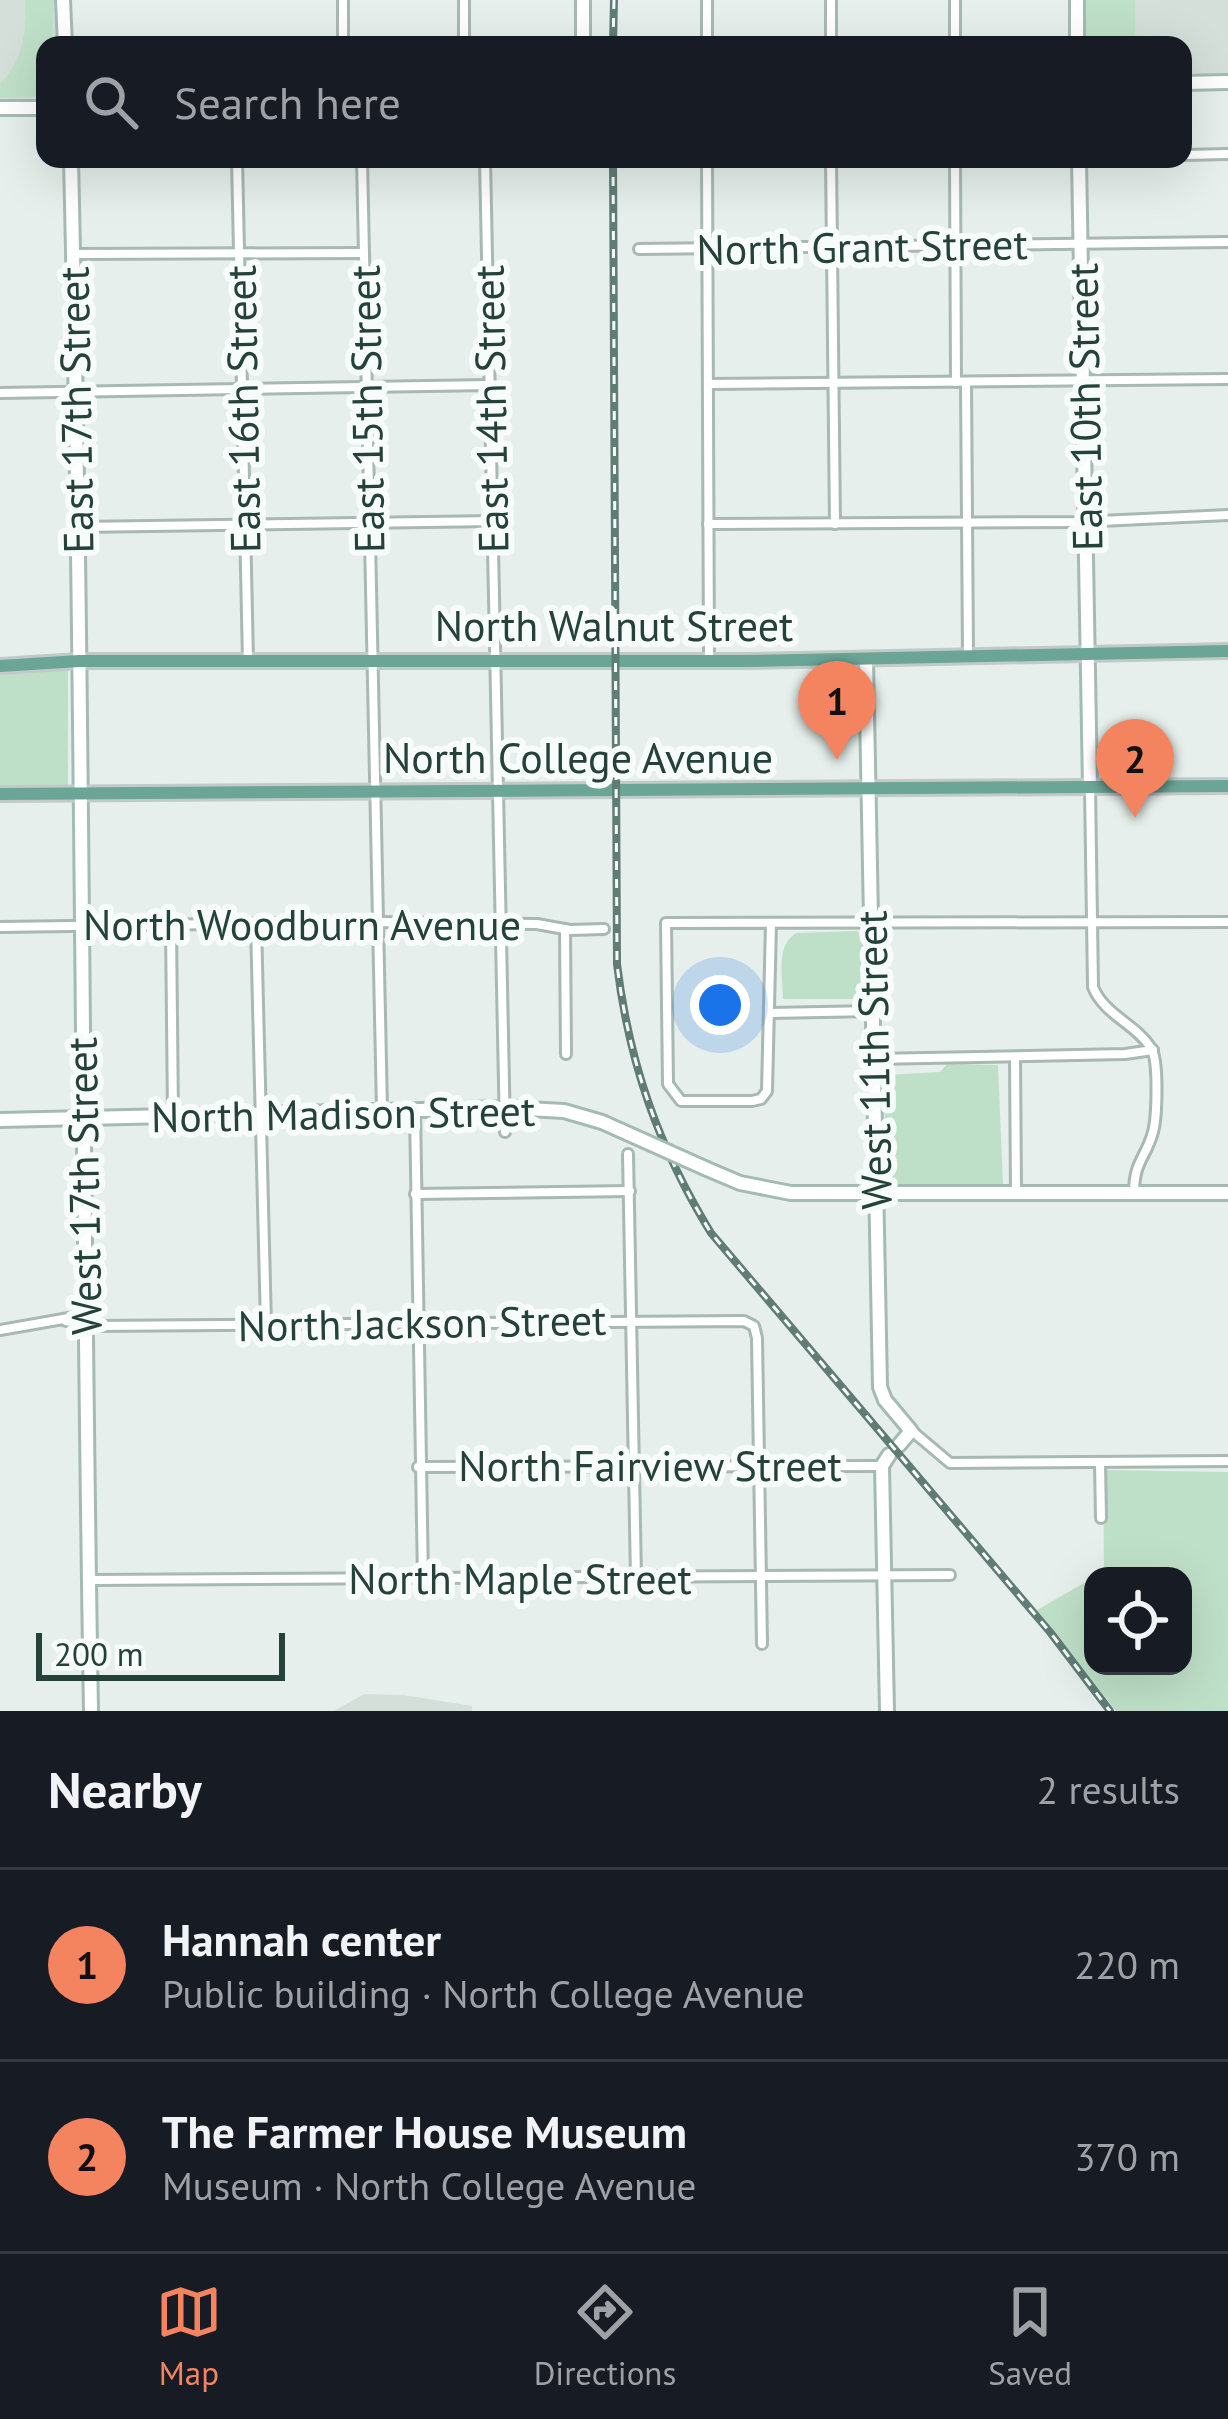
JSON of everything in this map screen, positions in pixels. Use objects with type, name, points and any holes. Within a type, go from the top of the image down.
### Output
[{"type":"main road","name":"North Walnut Street","points":[[0,666],[80,661],[709,661],[1228,651]]},
{"type":"main road","name":"North College Avenue","points":[[0,794],[1228,786]]},
{"type":"street","points":[[63,0],[65,36]]},
{"type":"street","points":[[343,0],[344,36]]},
{"type":"street","points":[[464,0],[464,36]]},
{"type":"street","points":[[583,0],[583,36]]},
{"type":"street","points":[[706,0],[707,36]]},
{"type":"street","points":[[831,0],[831,36]]},
{"type":"street","points":[[955,0],[955,36]]},
{"type":"street","points":[[1077,0],[1077,36]]},
{"type":"street","points":[[1192,83],[1228,82]]},
{"type":"street","points":[[0,109],[36,108]]},
{"type":"street","points":[[1192,154],[1228,154]]},
{"type":"street","name":"East 17th Street","points":[[71,168],[80,661]]},
{"type":"street","name":"East 16th Street","points":[[237,168],[248,660]]},
{"type":"street","name":"East 15th Street","points":[[362,168],[382,1112]]},
{"type":"street","name":"East 14th Street","points":[[485,168],[505,1132]]},
{"type":"street","points":[[707,168],[709,661]]},
{"type":"street","points":[[831,168],[836,524]]},
{"type":"street","points":[[955,168],[968,657]]},
{"type":"street","name":"East 10th Street","points":[[1079,168],[1090,787]]},
{"type":"street","name":"North Grant Street","points":[[639,249],[1228,242]]},
{"type":"street","points":[[73,254],[364,253]]},
{"type":"street","points":[[708,384],[1228,379]]},
{"type":"street","points":[[0,393],[491,386]]},
{"type":"street","points":[[708,524],[1228,515]]},
{"type":"street","points":[[80,527],[495,521]]},
{"type":"street","name":"West 11th Street","points":[[866,659],[881,1392],[911,1431]]},
{"type":"street","name":"West 17th Street","points":[[80,661],[91,1711]]},
{"type":"street","points":[[1090,787],[1095,993],[1153,1050],[1153,1132],[1134,1170],[1134,1195]]},
{"type":"street","name":"North Woodburn Avenue","points":[[0,927],[376,922],[604,929]]},
{"type":"street","points":[[771,923],[770,1080],[760,1099],[689,1102],[674,1096],[668,1084],[666,923],[1228,922]]},
{"type":"street","points":[[256,924],[266,1325]]},
{"type":"street","points":[[171,925],[172,1117]]},
{"type":"street","points":[[565,928],[566,1054]]},
{"type":"street","points":[[770,1013],[874,1011]]},
{"type":"street","points":[[874,1059],[1153,1050]]},
{"type":"street","points":[[1015,1057],[1016,1196]]},
{"type":"street","name":"North Madison Street","points":[[0,1120],[506,1108],[564,1111],[602,1122],[765,1190],[1016,1196],[1228,1193]]},
{"type":"street","points":[[415,1111],[423,1580]]},
{"type":"street","points":[[628,1154],[636,1578]]},
{"type":"street","points":[[415,1194],[629,1191]]},
{"type":"street","name":"North Jackson Street","points":[[0,1330],[70,1317],[266,1325],[744,1321],[754,1326],[760,1464]]},
{"type":"street","points":[[887,1711],[884,1577],[890,1455],[911,1431],[950,1463],[1228,1461]]},
{"type":"street","name":"North Fairview Street","points":[[418,1467],[760,1464],[890,1455]]},
{"type":"street","points":[[1100,1462],[1101,1518]]},
{"type":"street","points":[[760,1464],[762,1644]]},
{"type":"street","name":"North Maple Street","points":[[90,1580],[950,1575]]},
{"type":"shaded area","points":[[0,0],[59,0],[60,36],[36,36],[36,104],[0,104]]},
{"type":"shaded area","points":[[1081,0],[1228,0],[1228,79],[1192,79],[1192,36],[1081,36]]},
{"type":"shaded area","points":[[364,1694],[404,1695],[472,1706],[472,1711],[334,1711]]},
{"type":"green space","points":[[25,0],[54,0],[52,36],[36,36],[36,96],[0,98],[0,84],[14,66],[25,23]]},
{"type":"green space","points":[[1085,0],[1135,0],[1135,36],[1085,36]]},
{"type":"green space","points":[[68,666],[68,788],[0,788],[0,670]]},
{"type":"green space","points":[[856,931],[864,935],[865,999],[783,999],[782,963],[789,939],[796,933]]},
{"type":"green space","points":[[947,1064],[998,1065],[1003,1184],[886,1184],[884,1075],[940,1072]]},
{"type":"green space","points":[[1103,1470],[1228,1472],[1228,1711],[1116,1711],[1088,1675],[1192,1675],[1192,1567],[1104,1567]]},
{"type":"green space","points":[[1084,1583],[1084,1670],[1037,1610]]},
{"type":"railway","points":[[613,36],[614,0]]},
{"type":"railway","points":[[613,168],[617,964],[638,1071],[676,1169],[711,1233],[1050,1632],[1110,1711]]},
{"type":"place","name":"Hannah center","points":[[837,760]]},
{"type":"place","name":"The Farmer House Museum","points":[[1135,818]]}]
